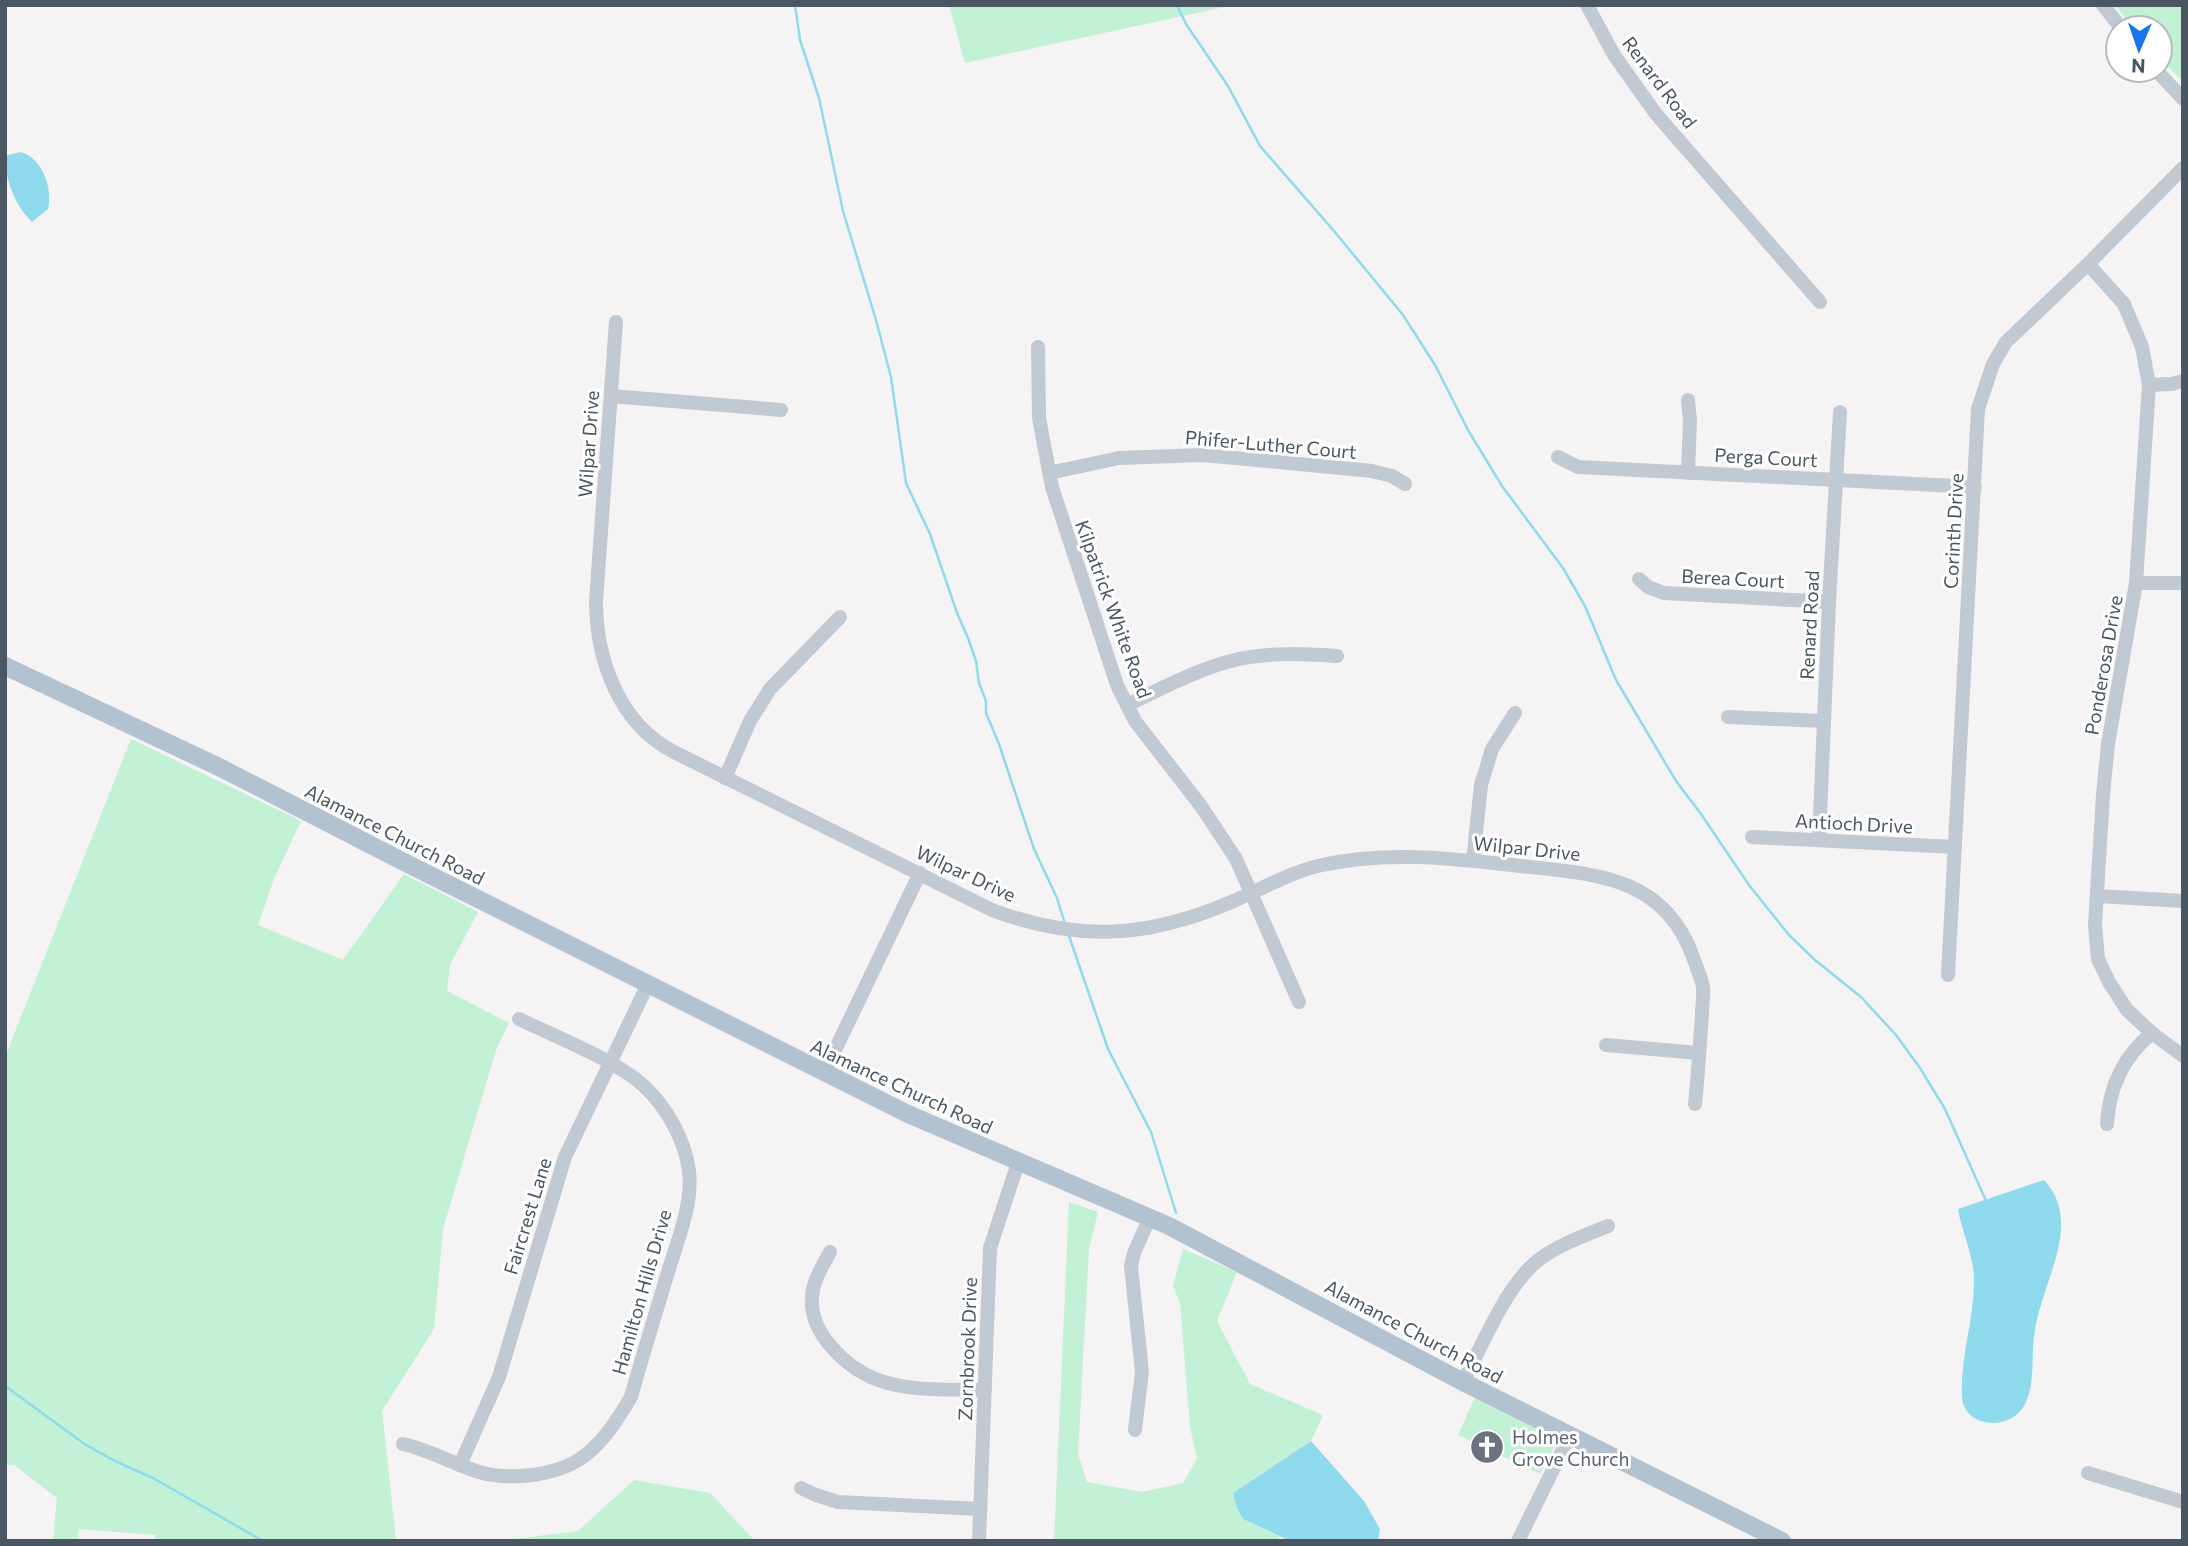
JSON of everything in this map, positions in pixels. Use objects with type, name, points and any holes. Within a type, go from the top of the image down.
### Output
[{"type":"main road","name":"Alamance Church Road","points":[[5,666],[217,766],[908,1114],[1150,1217],[1221,1252],[1463,1382],[1782,1541]]},
{"type":"street","name":"Renard Road","points":[[1587,5],[1614,55],[1656,114],[1820,302]]},
{"type":"street","points":[[2169,84],[2183,99]]},
{"type":"street","name":"Corinth Drive","points":[[1948,975],[1978,409],[1993,364],[2006,342],[2183,168]]},
{"type":"street","name":"Ponderosa Drive","points":[[2088,264],[2124,304],[2142,347],[2149,385],[2136,583],[2108,744],[2095,925],[2098,959],[2127,1010],[2183,1056]]},
{"type":"street","name":"Wilpar Drive","points":[[616,322],[596,601],[597,633],[602,658],[620,699],[644,730],[669,750],[992,910],[1048,927],[1086,932],[1124,932],[1162,926],[1230,903],[1318,866],[1389,856],[1473,861],[1596,875],[1632,886],[1663,908],[1686,939],[1703,987],[1695,1104]]},
{"type":"street","name":"Kilpatrick White Road","points":[[1038,347],[1039,418],[1049,473],[1061,518],[1117,685],[1135,721],[1220,832],[1236,859],[1299,1002]]},
{"type":"street","points":[[2149,385],[2183,381]]},
{"type":"street","points":[[611,396],[781,410]]},
{"type":"street","points":[[1688,400],[1688,473]]},
{"type":"street","name":"Renard Road","points":[[1819,840],[1840,412]]},
{"type":"street","name":"Phifer-Luther Court","points":[[1049,473],[1119,458],[1203,454],[1372,471],[1392,476],[1405,484]]},
{"type":"street","name":"Perga Court","points":[[1558,457],[1578,467],[1975,487]]},
{"type":"street","name":"Berea Court","points":[[1639,579],[1648,587],[1664,593],[1829,602]]},
{"type":"street","points":[[2136,583],[2183,583]]},
{"type":"street","points":[[725,778],[750,721],[770,689],[840,617]]},
{"type":"street","points":[[1127,705],[1194,673],[1239,659],[1267,655],[1337,656]]},
{"type":"street","points":[[1473,861],[1481,785],[1492,749],[1515,713]]},
{"type":"street","points":[[1728,717],[1824,721]]},
{"type":"street","name":"Antioch Drive","points":[[1752,837],[1955,847]]},
{"type":"street","points":[[824,1073],[920,873]]},
{"type":"street","points":[[2098,896],[2183,901]]},
{"type":"street","name":"Faircrest Lane","points":[[460,1465],[499,1377],[565,1157],[648,984]]},
{"type":"street","name":"Hamilton Hills Drive","points":[[403,1444],[425,1449],[482,1472],[505,1476],[528,1476],[563,1467],[587,1454],[610,1429],[631,1397],[683,1219],[689,1171],[676,1130],[645,1086],[610,1064],[519,1019]]},
{"type":"street","points":[[2107,1124],[2108,1110],[2121,1069],[2137,1045],[2152,1033]]},
{"type":"street","points":[[1606,1045],[1699,1053]]},
{"type":"street","name":"Zornbrook Drive","points":[[979,1541],[990,1248],[1018,1163]]},
{"type":"street","points":[[1135,1430],[1142,1372],[1131,1266],[1150,1217]]},
{"type":"street","points":[[1463,1382],[1521,1275],[1563,1245],[1608,1226]]},
{"type":"street","points":[[830,1252],[816,1277],[812,1298],[815,1319],[826,1341],[843,1358],[862,1373],[881,1381],[925,1388],[985,1390]]},
{"type":"street","points":[[1518,1541],[1570,1435]]},
{"type":"street","points":[[2088,1473],[2183,1502]]},
{"type":"street","points":[[801,1488],[838,1502],[980,1509]]},
{"type":"green space","points":[[949,5],[1234,5],[965,63]]},
{"type":"green space","points":[[2115,5],[2183,5],[2183,82],[2174,73],[2174,14],[2122,14]]},
{"type":"green space","points":[[131,739],[301,821],[274,879],[258,925],[343,960],[404,874],[478,912],[450,965],[447,991],[509,1023],[496,1050],[443,1229],[434,1329],[382,1411],[396,1539],[498,1541],[155,1541],[155,1535],[79,1529],[78,1541],[53,1541],[57,1498],[14,1465],[5,1465],[5,1057]]},
{"type":"green space","points":[[1069,1202],[1098,1212],[1089,1249],[1078,1454],[1087,1482],[1142,1492],[1183,1483],[1197,1458],[1190,1427],[1180,1303],[1173,1286],[1183,1249],[1237,1272],[1217,1321],[1250,1384],[1323,1415],[1311,1441],[1233,1493],[1243,1519],[1280,1537],[1277,1541],[1054,1541]]},
{"type":"green space","points":[[1475,1397],[1554,1436],[1556,1443],[1540,1474],[1458,1435]]},
{"type":"green space","points":[[634,1480],[710,1493],[755,1541],[498,1541],[578,1531]]},
{"type":"water","points":[[20,152],[28,155],[40,167],[49,192],[48,209],[32,222],[16,200],[7,174],[5,156]]},
{"type":"water","points":[[2044,1180],[2058,1203],[2061,1229],[2036,1323],[2029,1393],[2022,1409],[2006,1421],[1997,1423],[1978,1420],[1964,1407],[1962,1397],[1974,1281],[1972,1262],[1958,1209]]},
{"type":"water","points":[[1311,1441],[1364,1501],[1380,1529],[1378,1541],[1290,1541],[1243,1519],[1233,1493]]},
{"type":"waterway","points":[[795,5],[800,40],[819,98],[843,211],[891,377],[906,483],[930,534],[968,638],[986,701],[986,713],[1034,849],[1057,898],[1065,924]]},
{"type":"waterway","points":[[1177,5],[1186,24],[1228,86],[1260,146],[1403,315],[1435,365],[1468,430],[1502,486],[1563,568],[1585,606],[1616,680],[1676,781],[1749,885],[1789,935],[1861,997],[1896,1035],[1945,1109],[1987,1203]]},
{"type":"waterway","points":[[1068,933],[1108,1049],[1151,1132],[1176,1213]]},
{"type":"waterway","points":[[5,1386],[86,1445],[153,1478],[263,1541]]},
{"type":"place","name":"Holmes Grove Church","points":[[1487,1447]]}]
